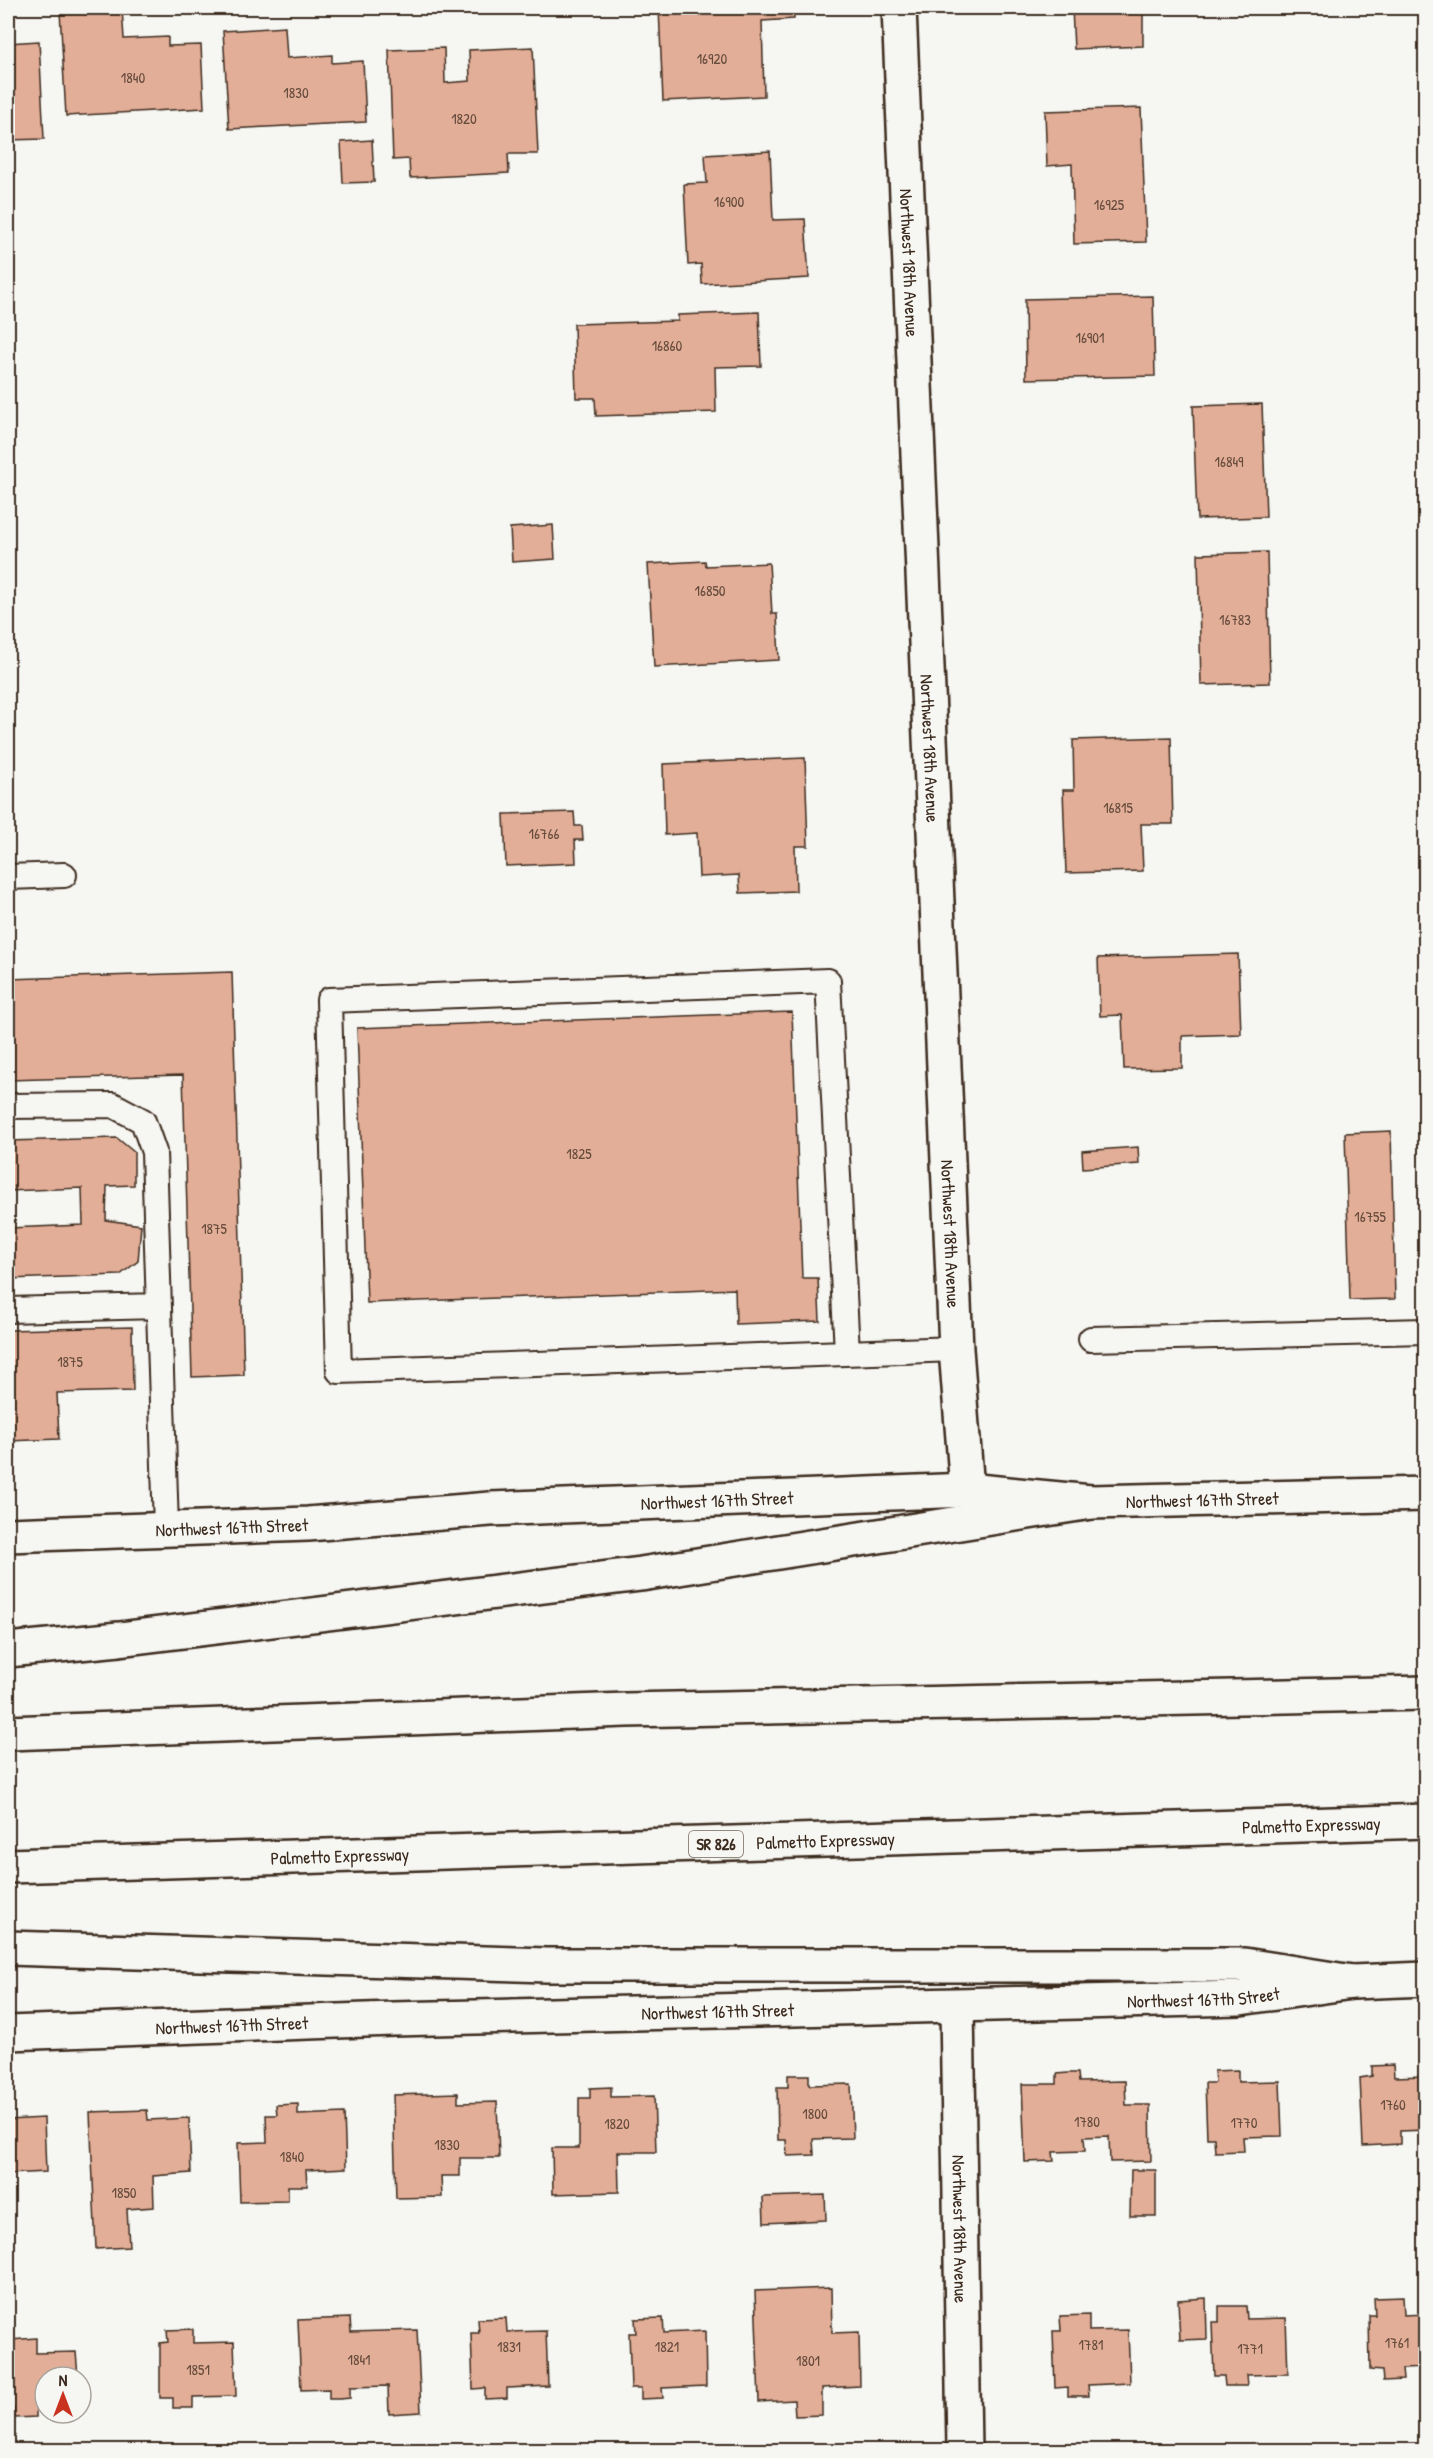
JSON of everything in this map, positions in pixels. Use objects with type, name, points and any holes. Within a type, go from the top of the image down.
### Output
[{"type":"main road","name":"Northwest 18th Avenue","points":[[899,8],[956,1349],[967,1490]]},
{"type":"main road","name":"Northwest 167th Street","points":[[8,1535],[308,1524],[490,1509],[967,1490],[1091,1502],[1425,1494]]},
{"type":"main road","points":[[8,1650],[641,1574],[1091,1502]]},
{"type":"main road","points":[[8,1733],[626,1710],[1425,1693]]},
{"type":"main road","name":"Palmetto Expressway","points":[[8,1866],[1425,1821]]},
{"type":"main road","points":[[8,1948],[546,1965],[1244,1965],[1352,1982]]},
{"type":"main road","name":"Northwest 167th Street","points":[[8,2033],[393,2019],[957,2007],[1240,1998],[1352,1982],[1425,1979]]},
{"type":"main road","name":"Northwest 18th Avenue","points":[[957,2007],[964,2451]]},
{"type":"lane","points":[[8,877],[63,875]]},
{"type":"lane","points":[[847,1352],[828,981],[329,1000],[339,1371],[956,1349]]},
{"type":"lane","points":[[8,1106],[113,1105],[143,1121],[154,1152],[166,1528]]},
{"type":"lane","points":[[8,1310],[158,1306]]},
{"type":"lane","points":[[1091,1339],[1425,1331]]},
{"type":"building","points":[[122,8],[124,39],[168,37],[168,46],[201,45],[204,108],[66,116],[60,11]]},
{"type":"building","points":[[659,8],[793,8],[794,19],[762,21],[764,96],[663,101]]},
{"type":"building","points":[[1072,8],[1149,8],[1143,15],[1143,46],[1074,49]]},
{"type":"building","points":[[285,27],[287,58],[332,55],[332,63],[363,61],[366,122],[229,129],[223,31]]},
{"type":"building","points":[[39,41],[44,139],[8,140],[8,43]]},
{"type":"building","points":[[533,47],[538,154],[508,154],[509,173],[410,178],[409,159],[393,160],[389,50],[444,48],[445,83],[470,81],[469,50]]},
{"type":"building","points":[[1141,108],[1146,242],[1074,244],[1072,164],[1047,166],[1045,111]]},
{"type":"building","points":[[372,140],[374,182],[343,183],[341,142]]},
{"type":"building","points":[[770,151],[773,220],[805,219],[809,278],[702,284],[701,264],[688,265],[684,184],[707,183],[705,155]]},
{"type":"building","points":[[1153,296],[1155,376],[1026,379],[1025,299]]},
{"type":"building","points":[[759,312],[761,366],[715,367],[716,412],[596,416],[595,398],[576,398],[574,324],[678,321],[678,315]]},
{"type":"building","points":[[1262,404],[1266,517],[1197,519],[1193,406]]},
{"type":"building","points":[[553,525],[555,559],[512,562],[510,528]]},
{"type":"building","points":[[1267,552],[1270,683],[1201,685],[1198,554]]},
{"type":"building","points":[[705,561],[706,566],[769,563],[772,614],[777,614],[779,660],[654,667],[648,564]]},
{"type":"building","points":[[1171,737],[1173,824],[1141,824],[1143,871],[1066,873],[1063,790],[1074,790],[1073,740]]},
{"type":"building","points":[[805,758],[808,846],[795,846],[796,891],[740,893],[739,875],[699,877],[697,833],[665,835],[663,764]]},
{"type":"building","points":[[574,812],[575,826],[582,826],[583,840],[575,840],[576,863],[506,866],[504,814]]},
{"type":"building","points":[[1238,954],[1241,1034],[1182,1036],[1182,1068],[1124,1069],[1122,1015],[1100,1016],[1098,958]]},
{"type":"building","points":[[232,972],[244,1375],[192,1377],[183,1075],[8,1080],[8,979]]},
{"type":"building","points":[[792,1012],[802,1278],[818,1278],[820,1321],[736,1324],[735,1289],[367,1303],[357,1028]]},
{"type":"building","points":[[1391,1131],[1395,1299],[1350,1300],[1345,1133]]},
{"type":"building","points":[[117,1138],[134,1152],[134,1185],[107,1186],[106,1220],[141,1225],[138,1261],[120,1275],[8,1279],[8,1228],[83,1225],[82,1188],[8,1191],[8,1141]]},
{"type":"building","points":[[1138,1147],[1139,1164],[1083,1168],[1082,1151]]},
{"type":"building","points":[[132,1327],[133,1391],[57,1393],[59,1439],[8,1441],[8,1330]]},
{"type":"building","points":[[1393,2065],[1394,2077],[1426,2076],[1426,2130],[1400,2131],[1400,2144],[1363,2146],[1360,2078],[1372,2076],[1372,2066]]},
{"type":"building","points":[[1238,2070],[1238,2082],[1280,2081],[1282,2136],[1243,2137],[1244,2151],[1215,2152],[1214,2138],[1207,2138],[1205,2083],[1215,2083],[1214,2071]]},
{"type":"building","points":[[1078,2073],[1079,2082],[1125,2081],[1126,2105],[1150,2105],[1151,2161],[1110,2162],[1109,2136],[1084,2137],[1085,2151],[1053,2152],[1054,2161],[1025,2162],[1022,2084],[1057,2084],[1057,2074]]},
{"type":"building","points":[[788,2075],[809,2075],[809,2085],[851,2084],[853,2138],[813,2139],[814,2155],[787,2156],[786,2140],[778,2140],[777,2087],[788,2087]]},
{"type":"building","points":[[611,2087],[611,2097],[654,2096],[656,2152],[618,2152],[619,2192],[553,2194],[552,2148],[579,2148],[579,2098],[590,2098],[590,2088]]},
{"type":"building","points":[[458,2093],[458,2103],[497,2102],[499,2158],[460,2158],[460,2176],[441,2176],[442,2197],[396,2198],[393,2095]]},
{"type":"building","points":[[298,2104],[298,2115],[344,2113],[346,2168],[306,2170],[307,2186],[288,2186],[288,2201],[240,2202],[238,2143],[267,2142],[266,2115],[277,2115],[276,2105]]},
{"type":"building","points":[[147,2110],[148,2120],[189,2118],[191,2173],[153,2176],[154,2207],[127,2209],[129,2247],[96,2249],[90,2112]]},
{"type":"building","points":[[44,2118],[46,2172],[8,2174],[8,2120]]},
{"type":"building","points":[[1131,2170],[1156,2170],[1156,2216],[1130,2216]]},
{"type":"building","points":[[825,2195],[826,2220],[764,2223],[763,2197]]},
{"type":"building","points":[[831,2288],[832,2333],[859,2332],[860,2386],[822,2388],[822,2415],[795,2416],[794,2400],[759,2402],[755,2291]]},
{"type":"building","points":[[1403,2297],[1404,2315],[1426,2314],[1426,2368],[1402,2369],[1403,2380],[1383,2381],[1382,2371],[1370,2370],[1369,2315],[1375,2315],[1374,2298]]},
{"type":"building","points":[[1206,2298],[1207,2339],[1180,2340],[1178,2300]]},
{"type":"building","points":[[1219,2306],[1246,2306],[1247,2319],[1286,2318],[1288,2374],[1246,2375],[1247,2386],[1225,2386],[1224,2376],[1214,2376],[1212,2322],[1219,2322]]},
{"type":"building","points":[[1089,2315],[1089,2331],[1128,2330],[1130,2383],[1088,2385],[1089,2396],[1068,2396],[1068,2387],[1055,2388],[1053,2331],[1061,2331],[1060,2316]]},
{"type":"building","points":[[350,2318],[351,2332],[417,2330],[421,2412],[389,2414],[388,2386],[350,2387],[350,2398],[340,2399],[329,2399],[329,2389],[301,2390],[298,2320]]},
{"type":"building","points":[[506,2318],[507,2332],[546,2331],[548,2386],[507,2388],[507,2398],[485,2399],[485,2388],[473,2389],[471,2333],[479,2333],[478,2319]]},
{"type":"building","points":[[663,2318],[664,2333],[705,2331],[706,2386],[662,2388],[663,2398],[641,2399],[641,2388],[631,2388],[629,2333],[636,2333],[635,2319]]},
{"type":"building","points":[[193,2329],[193,2343],[234,2342],[236,2396],[193,2397],[193,2408],[173,2408],[173,2398],[160,2398],[160,2343],[168,2342],[167,2330]]},
{"type":"building","points":[[36,2338],[36,2353],[76,2352],[77,2365],[33,2365],[33,2417],[15,2418],[14,2408],[8,2408],[10,2340]]}]
